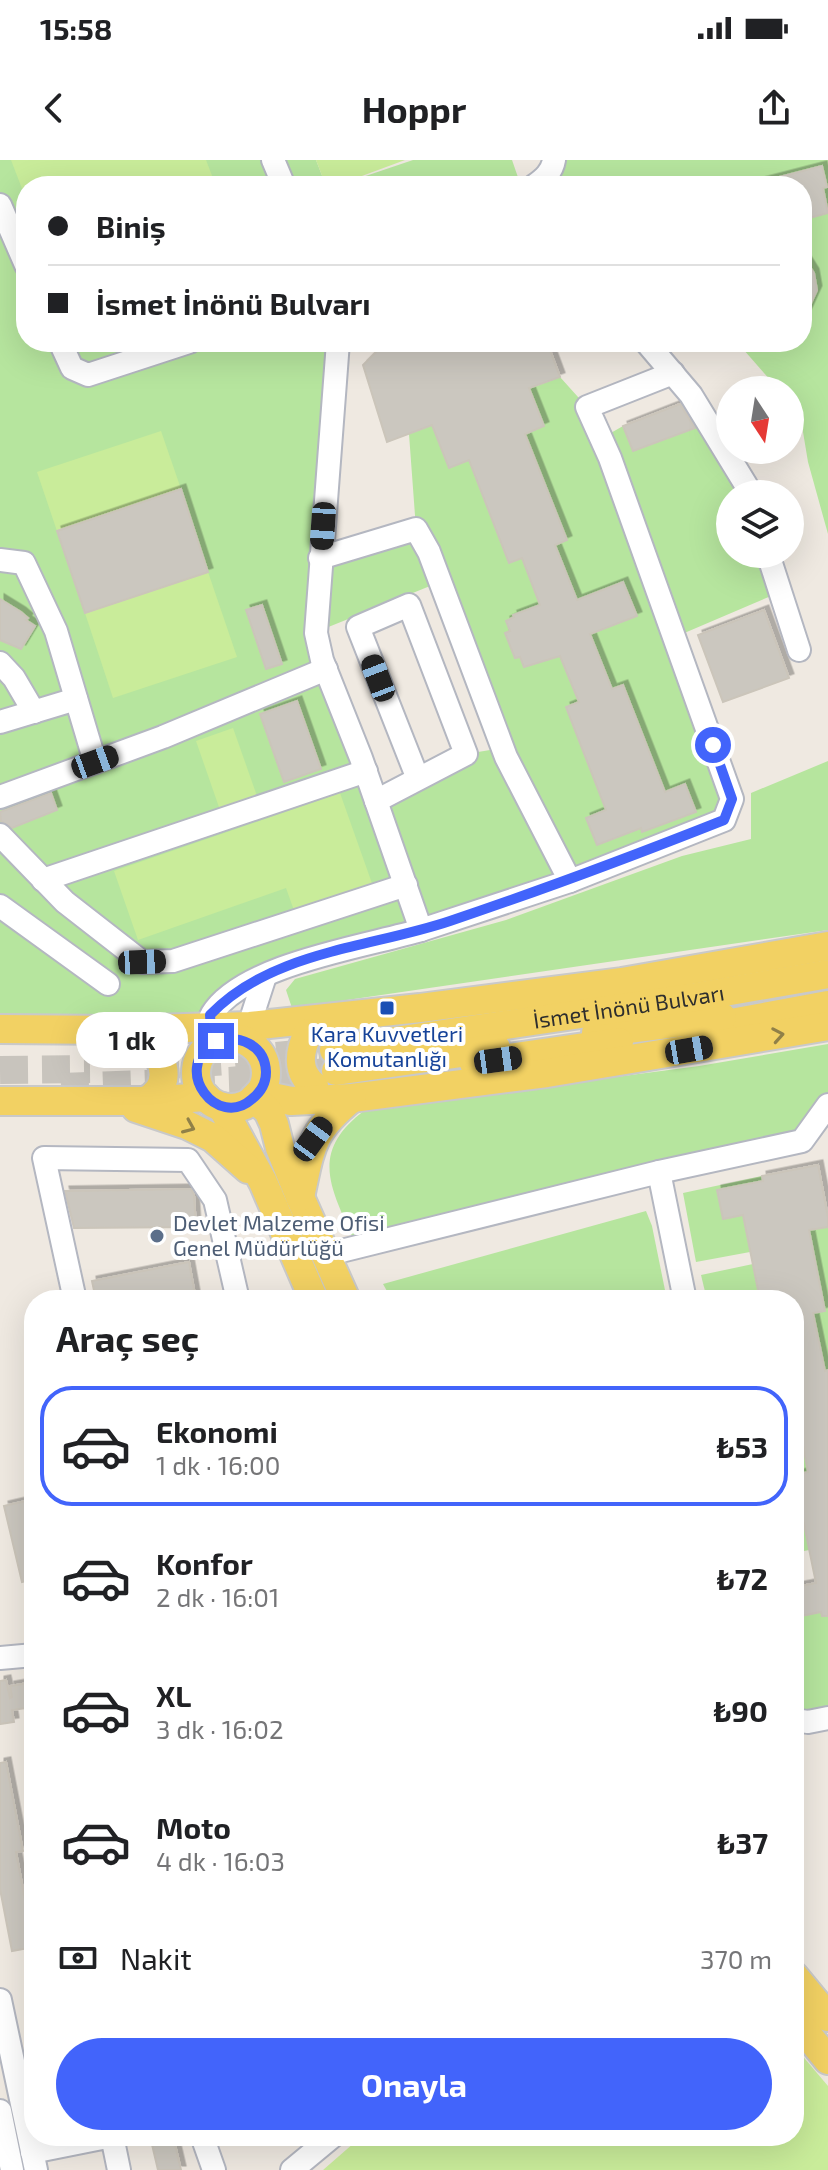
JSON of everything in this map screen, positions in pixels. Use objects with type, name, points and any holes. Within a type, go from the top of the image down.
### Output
[{"type":"main road","points":[[247,1036],[622,982],[828,946]]},
{"type":"main road","points":[[0,1047],[147,1045],[308,1033],[537,1004],[828,960]]},
{"type":"main road","name":"İsmet İnönü Bulvarı","points":[[328,1069],[828,974]]},
{"type":"main road","points":[[258,1093],[291,1101],[352,1098],[547,1073],[827,1012]]},
{"type":"main road","points":[[0,1101],[214,1102],[238,1107],[258,1093],[328,1069],[676,1034],[827,1012]]},
{"type":"main road","points":[[0,1029],[210,1039]]},
{"type":"main road","points":[[308,1033],[300,1060],[306,1080],[328,1069]]},
{"type":"main road","points":[[247,1036],[262,1056],[266,1076],[258,1093]]},
{"type":"main road","points":[[210,1039],[197,1066],[196,1077],[263,1182],[310,1290]]},
{"type":"main road","points":[[145,1101],[157,1094],[165,1082],[160,1059],[155,1050],[147,1045]]},
{"type":"main road","points":[[258,1093],[274,1124],[280,1148],[341,1290]]},
{"type":"main road","points":[[300,1197],[313,1139],[331,1115],[352,1098]]},
{"type":"main road","points":[[116,1101],[187,1125],[213,1138],[263,1182]]},
{"type":"main road","points":[[0,1118],[86,1115],[107,1108],[116,1101]]},
{"type":"main road","points":[[804,1988],[828,2017]]},
{"type":"main road","points":[[804,2030],[828,2060]]},
{"type":"street","points":[[0,205],[16,242]]},
{"type":"street","points":[[65,352],[72,368],[88,375],[158,352]]},
{"type":"street","points":[[337,352],[316,633],[326,669],[366,771],[421,930]]},
{"type":"street","points":[[655,352],[691,395],[743,480]]},
{"type":"street","points":[[210,1039],[210,1015],[229,995],[302,960],[421,930],[570,881],[724,820],[732,799],[610,458],[587,407],[673,373]]},
{"type":"street","points":[[320,558],[416,529],[429,552],[506,757],[570,881]]},
{"type":"street","points":[[0,560],[24,563],[56,631],[95,762]]},
{"type":"street","points":[[773,568],[799,650]]},
{"type":"street","points":[[376,801],[466,754],[409,605],[358,627],[418,779]]},
{"type":"street","points":[[0,663],[14,678],[34,712]]},
{"type":"street","points":[[0,797],[163,737],[326,669]]},
{"type":"street","points":[[0,722],[76,699]]},
{"type":"street","points":[[43,880],[366,771]]},
{"type":"street","points":[[0,835],[65,902],[142,962],[173,961],[406,885]]},
{"type":"street","points":[[0,906],[108,984]]},
{"type":"street","points":[[247,1036],[253,1005],[265,976]]},
{"type":"street","points":[[325,1255],[659,1172],[802,1141],[828,1105]]},
{"type":"street","points":[[73,1290],[44,1158],[188,1160],[215,1200],[236,1290]]},
{"type":"street","points":[[659,1172],[683,1290]]},
{"type":"street","points":[[0,1658],[24,1656]]},
{"type":"street","points":[[804,1721],[828,1718]]},
{"type":"street","points":[[0,2000],[24,2114]]},
{"type":"street","points":[[0,2111],[12,2170]]},
{"type":"street","points":[[34,2161],[81,2146]]},
{"type":"street","points":[[114,2146],[119,2170]]},
{"type":"street","points":[[206,2146],[214,2170]]},
{"type":"street","points":[[292,2170],[321,2146]]},
{"type":"green space","points":[[0,160],[316,160],[322,176],[16,176],[16,352],[337,352],[320,557],[416,529],[409,434],[560,377],[587,407],[602,438],[623,426],[633,451],[698,426],[716,450],[716,464],[726,464],[738,480],[716,480],[716,568],[769,568],[771,596],[675,637],[732,799],[724,820],[302,960],[211,1015],[0,1029]],"holes":[[[440,582],[502,748],[466,754],[376,801],[316,632]]]},
{"type":"green space","points":[[11,160],[206,160],[212,176],[17,176]]},
{"type":"green space","points":[[316,160],[405,160],[362,176],[322,176]]},
{"type":"green space","points":[[413,160],[512,160],[518,176],[366,176]]},
{"type":"green space","points":[[554,160],[828,160],[828,534],[804,438],[804,376],[767,376],[746,352],[812,352],[812,176],[542,176]]},
{"type":"green space","points":[[161,431],[181,489],[57,531],[37,472]]},
{"type":"green space","points":[[208,572],[237,657],[113,698],[85,613]]},
{"type":"green space","points":[[233,728],[257,796],[220,810],[196,741]]},
{"type":"green space","points":[[828,761],[828,930],[292,1008],[286,990],[295,979],[506,920],[682,856],[751,839],[751,793]]},
{"type":"green space","points":[[340,793],[374,889],[296,916],[286,888],[138,940],[114,871]]},
{"type":"green space","points":[[828,1044],[828,1105],[802,1141],[357,1247],[333,1191],[330,1158],[335,1142],[365,1110],[699,1066]]},
{"type":"green space","points":[[762,1176],[763,1181],[717,1190],[723,1218],[743,1215],[750,1252],[696,1262],[683,1193]]},
{"type":"green space","points":[[646,1211],[665,1290],[386,1290],[383,1284]]},
{"type":"green space","points":[[828,1227],[828,1370],[825,1371],[813,1313],[825,1310],[809,1230]]},
{"type":"green space","points":[[753,1264],[758,1290],[705,1290],[701,1275]]},
{"type":"green space","points":[[804,1451],[808,1472],[804,1473]]},
{"type":"green space","points":[[804,1525],[809,1550],[804,1551]]},
{"type":"green space","points":[[828,1610],[828,1718],[808,1722],[804,1713],[804,1615]]},
{"type":"green space","points":[[804,2058],[828,2086],[828,2170],[323,2170],[351,2146],[804,2146]]},
{"type":"building","points":[[822,166],[828,213],[812,217],[812,176],[783,176]]},
{"type":"building","points":[[812,270],[814,273],[817,290],[812,301]]},
{"type":"building","points":[[376,352],[551,352],[560,377],[529,388],[544,426],[525,434],[567,540],[555,545],[577,600],[623,582],[637,616],[590,634],[612,689],[623,685],[665,792],[685,784],[696,812],[597,845],[586,818],[606,810],[566,707],[579,702],[560,656],[524,667],[520,657],[515,658],[505,633],[510,631],[506,621],[513,615],[540,605],[522,558],[509,563],[469,460],[449,468],[432,425],[387,442],[363,365]]},
{"type":"building","points":[[680,404],[695,428],[633,451],[623,426]]},
{"type":"building","points":[[181,489],[208,572],[85,613],[57,531]]},
{"type":"building","points":[[0,599],[21,612],[35,626],[21,649],[0,640]]},
{"type":"building","points":[[262,605],[282,664],[266,669],[246,610]]},
{"type":"building","points":[[764,610],[789,678],[723,702],[698,635]]},
{"type":"building","points":[[297,701],[321,769],[284,782],[260,714]]},
{"type":"building","points":[[51,793],[57,810],[12,828],[1,821],[0,812]]},
{"type":"building","points":[[818,1165],[828,1217],[828,1227],[809,1230],[825,1311],[813,1313],[825,1371],[828,1370],[828,1616],[822,1616],[821,1612],[804,1615],[804,1585],[816,1583],[804,1524],[804,1473],[808,1472],[804,1451],[804,1290],[758,1290],[743,1215],[723,1219],[717,1190],[763,1181],[762,1176]]},
{"type":"building","points":[[191,1189],[196,1227],[74,1228],[65,1191]]},
{"type":"building","points":[[189,1262],[194,1290],[94,1290],[92,1281]]},
{"type":"building","points":[[24,1501],[24,1582],[22,1582],[4,1506]]},
{"type":"building","points":[[6,1680],[10,1698],[10,1686],[24,1684],[24,1708],[12,1710],[14,1722],[0,1724],[0,1681]]},
{"type":"building","points":[[6,1762],[23,1851],[16,1852],[24,1894],[24,1949],[12,1951],[0,1889],[0,1763]]},
{"type":"building","points":[[152,2146],[175,2146],[181,2170],[158,2170]]},
{"type":"tunnel","points":[[151,1066],[334,1050]]},
{"type":"tunnel","points":[[0,1070],[90,1069]]},
{"type":"tunnel","points":[[61,1087],[230,1081],[327,1072]]},
{"type":"place","name":"Kara Kuvvetleri Komutanlığı","points":[[387,1008]]},
{"type":"place","name":"Devlet Malzeme Ofisi Genel Müdürlüğü","points":[[157,1236]]},
{"type":"route","points":[[216,1041],[238,1038],[256,1048],[262,1056],[266,1076],[263,1086],[249,1102],[238,1107],[222,1107],[214,1103],[199,1088],[196,1077],[200,1056],[212,1044],[210,1015],[229,995],[302,960],[451,921],[570,881],[724,820],[732,799],[713,745]]}]
